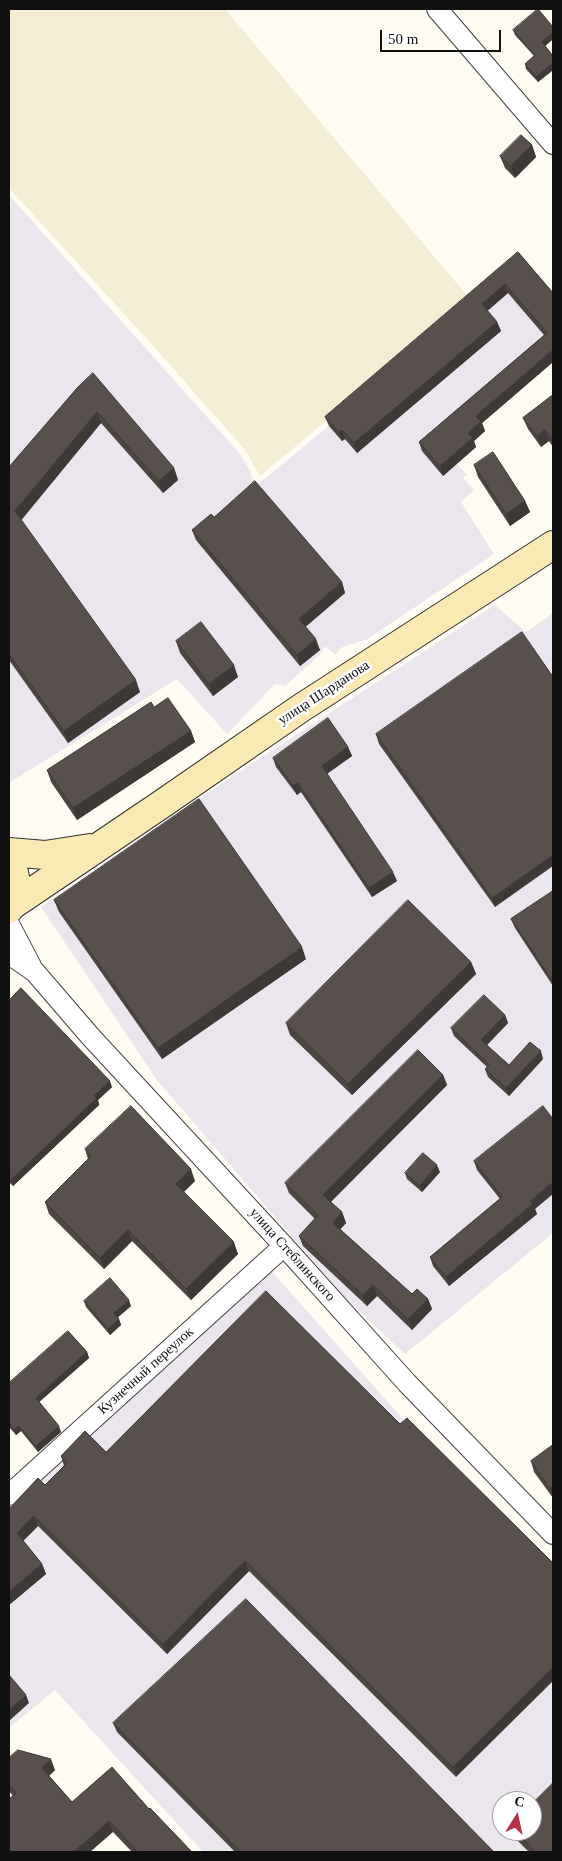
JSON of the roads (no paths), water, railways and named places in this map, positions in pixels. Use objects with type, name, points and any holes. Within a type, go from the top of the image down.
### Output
[{"type":"main road","name":"улица Шарданова","points":[[9,913],[99,846],[301,708],[553,545]]},
{"type":"main road","points":[[9,852],[45,855],[99,846]]},
{"type":"main road","points":[[9,860],[14,870],[16,894],[9,913]]},
{"type":"street","points":[[437,9],[553,144]]},
{"type":"street","points":[[9,913],[35,972]]},
{"type":"street","points":[[9,954],[35,972]]},
{"type":"street","name":"улица Стеблинского","points":[[35,972],[90,1036],[284,1246],[406,1383],[553,1534]]},
{"type":"street","name":"Кузнечный переулок","points":[[9,1495],[284,1246]]}]
